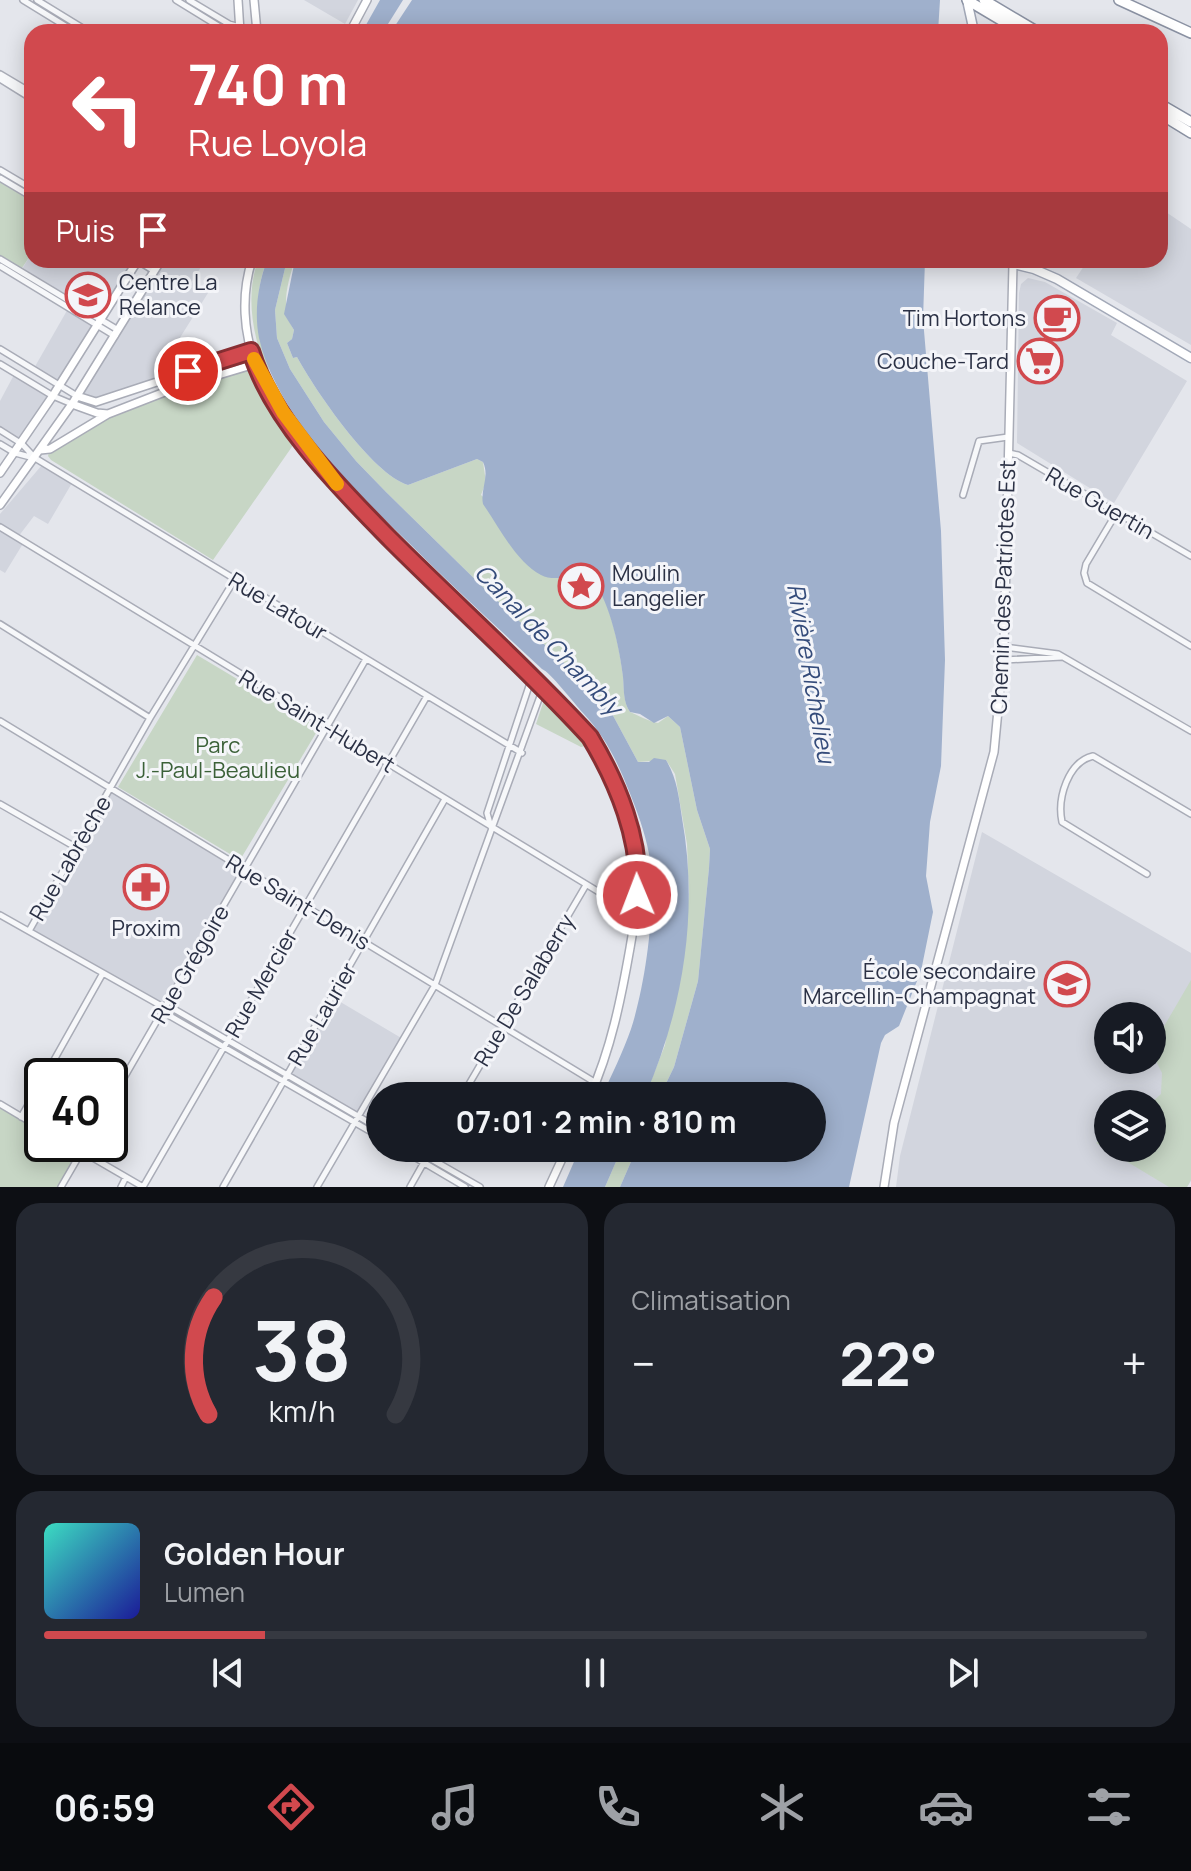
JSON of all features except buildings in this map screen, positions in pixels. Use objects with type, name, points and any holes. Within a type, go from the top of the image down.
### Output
[{"type":"highway","points":[[967,0],[988,6],[1023,24]]},
{"type":"highway","points":[[1119,0],[1191,33]]},
{"type":"highway","points":[[988,6],[1011,24]]},
{"type":"highway","points":[[1168,109],[1191,122]]},
{"type":"highway","points":[[1168,119],[1191,133]]},
{"type":"main road","points":[[967,0],[972,24]]},
{"type":"main road","points":[[1030,268],[1057,279],[1191,358]]},
{"type":"street","points":[[23,0],[61,24]]},
{"type":"street","points":[[37,0],[76,24]]},
{"type":"street","points":[[176,0],[215,24]]},
{"type":"street","points":[[189,0],[229,24]]},
{"type":"street","points":[[238,0],[240,24]]},
{"type":"street","points":[[254,0],[256,24]]},
{"type":"street","points":[[354,24],[367,0]]},
{"type":"street","points":[[53,19],[57,12]]},
{"type":"street","points":[[0,77],[24,92]]},
{"type":"street","points":[[0,170],[24,184]]},
{"type":"street","points":[[0,178],[24,192]]},
{"type":"street","points":[[0,259],[116,333]]},
{"type":"street","points":[[0,266],[24,277]]},
{"type":"street","points":[[0,473],[53,396],[132,268]]},
{"type":"street","points":[[0,505],[72,404],[156,268]]},
{"type":"street","points":[[251,268],[245,301],[251,351],[255,364],[283,412],[333,479],[590,737],[613,782],[637,855],[639,875],[621,1002],[596,1082]]},
{"type":"street","name":"Chemin des Patriotes Est","points":[[884,1187],[894,1123],[994,752],[1004,660],[1013,268]]},
{"type":"street","points":[[0,349],[77,396],[96,402],[251,351]]},
{"type":"street","points":[[0,364],[53,396],[108,414]]},
{"type":"street","points":[[40,450],[50,449],[108,414],[175,388],[255,364]]},
{"type":"street","points":[[172,376],[175,388]]},
{"type":"street","name":"Rue Latour","points":[[0,430],[22,444],[35,458],[522,753]]},
{"type":"street","points":[[963,495],[979,441],[1008,437]]},
{"type":"street","name":"Rue Latour","points":[[0,444],[15,453],[35,458]]},
{"type":"street","name":"Rue Guertin","points":[[1008,452],[1191,556]]},
{"type":"street","points":[[1117,512],[1086,564],[1087,583],[1191,646]]},
{"type":"street","name":"Rue Saint-Hubert","points":[[0,527],[635,914]]},
{"type":"street","name":"Rue Labrèche","points":[[29,931],[150,718],[235,579]]},
{"type":"street","points":[[0,624],[150,718]]},
{"type":"street","points":[[1004,647],[1043,650],[1062,657],[1191,731]]},
{"type":"street","points":[[1004,660],[1062,657]]},
{"type":"street","name":"Rue Grégoire","points":[[128,1071],[366,659]]},
{"type":"street","points":[[491,827],[487,813],[532,677]]},
{"type":"street","points":[[317,1187],[435,985],[491,827],[498,817],[522,753],[543,688]]},
{"type":"street","name":"Rue Mercier","points":[[143,1187],[427,696]]},
{"type":"street","name":"Rue Saint-Denis","points":[[0,721],[594,1082]]},
{"type":"street","points":[[1147,874],[1062,822],[1060,814],[1066,781],[1078,762],[1093,756],[1191,813]]},
{"type":"street","name":"Rue Laurier","points":[[223,1187],[445,799]]},
{"type":"street","points":[[0,804],[77,848]]},
{"type":"street","name":"Rue De Salaberry","points":[[470,1082],[586,885]]},
{"type":"street","points":[[0,915],[228,1040],[366,1126]]},
{"type":"street","points":[[54,1058],[103,973]]},
{"type":"street","points":[[165,1008],[170,1016],[283,1082],[366,1123]]},
{"type":"street","points":[[0,1104],[24,1119]]},
{"type":"street","points":[[21,1117],[24,1112]]},
{"type":"street","points":[[61,1187],[76,1162]]},
{"type":"street","points":[[100,1162],[143,1187]]},
{"type":"street","points":[[410,1187],[425,1162]]},
{"type":"street","points":[[429,1162],[465,1187]]},
{"type":"street","points":[[430,1162],[480,1187]]},
{"type":"street","points":[[549,1187],[561,1162]]},
{"type":"street","points":[[121,1187],[126,1177]]},
{"type":"shaded area","points":[[304,0],[358,0],[345,24]]},
{"type":"shaded area","points":[[1168,213],[1191,229],[1191,345],[1076,278],[1083,268],[1168,268]]},
{"type":"shaded area","name":"Centre La Relance","points":[[24,266],[132,268],[100,319],[20,272]]},
{"type":"shaded area","points":[[156,268],[200,268],[192,282],[208,293],[171,352],[188,371],[96,402],[77,396]]},
{"type":"shaded area","points":[[1028,278],[1045,282],[1117,323],[1111,335],[1187,381],[1114,503],[1017,443],[1019,293],[1021,284]]},
{"type":"shaded area","points":[[69,307],[97,325],[60,385],[33,370]]},
{"type":"shaded area","points":[[15,373],[53,396],[22,444],[0,430],[0,401]]},
{"type":"shaded area","points":[[42,465],[72,483],[48,524],[34,516],[18,537],[24,542],[5,573],[0,570],[0,514]]},
{"type":"shaded area","points":[[110,789],[245,869],[165,1008],[29,931]]},
{"type":"shaded area","name":"École secondaire Marcellin-Champagnat","points":[[982,832],[1191,953],[1191,1181],[1187,1187],[896,1187],[900,1156]]},
{"type":"shaded area","points":[[332,997],[403,1039],[378,1082],[366,1082],[366,1102],[358,1116],[287,1075]]},
{"type":"green space","points":[[0,179],[24,193],[24,265],[20,271],[0,259]]},
{"type":"green space","points":[[256,268],[265,268],[258,315],[270,369],[266,370],[252,316]]},
{"type":"green space","points":[[285,268],[293,268],[286,305],[294,330],[292,339],[287,343],[293,358],[297,357],[331,409],[362,448],[394,478],[408,485],[477,459],[483,462],[486,482],[481,495],[575,577],[588,578],[599,589],[613,626],[630,712],[658,723],[668,716],[680,727],[697,810],[710,849],[698,981],[674,1067],[667,1082],[650,1082],[665,1045],[689,895],[687,844],[675,774],[666,760],[638,762],[610,710],[588,686],[356,461],[324,422],[290,369],[277,338],[275,310]]},
{"type":"green space","points":[[253,367],[296,441],[213,560],[48,456],[50,449],[137,404]]},
{"type":"green space","name":"Parc J.-Paul-Beaulieu","points":[[197,655],[319,728],[240,860],[118,787]]},
{"type":"green space","points":[[544,700],[569,719],[590,745],[581,747],[536,724]]},
{"type":"green space","points":[[1191,980],[1191,1180],[1187,1187],[1169,1187],[1128,1162],[1166,1162],[1166,1090],[1161,1090],[1162,1074],[1166,1074],[1166,1023]]},
{"type":"green space","points":[[0,1104],[24,1118],[24,1162],[78,1162],[63,1187],[0,1187]]},
{"type":"green space","points":[[616,1162],[631,1162],[620,1187],[605,1187]]},
{"type":"water","points":[[380,0],[403,0],[388,24],[366,24]]},
{"type":"water","points":[[412,0],[940,0],[938,24],[396,24]]},
{"type":"water","points":[[264,268],[285,268],[275,310],[277,338],[290,369],[324,422],[386,492],[589,686],[610,710],[638,762],[649,762],[654,758],[666,760],[670,767],[679,796],[687,854],[688,925],[678,995],[651,1082],[608,1082],[636,1010],[645,966],[652,895],[647,846],[638,814],[610,749],[556,682],[458,591],[365,499],[320,449],[282,395],[268,366],[259,338],[258,299]]},
{"type":"water","name":"Rivière Richelieu","points":[[293,268],[925,268],[923,319],[941,531],[945,660],[941,766],[930,822],[926,876],[933,912],[921,971],[899,1026],[885,1035],[881,1043],[849,1187],[620,1187],[631,1162],[826,1162],[826,1082],[667,1082],[674,1067],[698,981],[710,849],[697,810],[680,727],[668,716],[654,723],[630,712],[625,700],[622,666],[613,627],[600,591],[589,579],[547,577],[524,562],[483,504],[486,473],[483,462],[477,459],[408,485],[394,478],[346,429],[297,357],[293,358],[287,343],[292,339],[294,330],[284,314]]},
{"type":"water","points":[[574,1162],[616,1162],[605,1187],[563,1187]]},
{"type":"slow traffic","points":[[254,359],[283,412],[337,484]]},
{"type":"place","name":"Centre La Relance","points":[[88,295]]},
{"type":"place","name":"Tim Hortons","points":[[1057,318]]},
{"type":"place","name":"Couche-Tard","points":[[1040,361]]},
{"type":"place","name":"Moulin Langelier","points":[[581,586]]},
{"type":"place","name":"Proxim","points":[[146,887]]},
{"type":"place","name":"École secondaire Marcellin-Champagnat","points":[[1067,984]]},
{"type":"route","points":[[188,371],[251,351],[259,372],[283,412],[336,483],[590,737],[613,782],[629,825],[637,855],[637,895]]},
{"type":"water label","name":"Canal de Chambly","points":[[549,639]]}]
